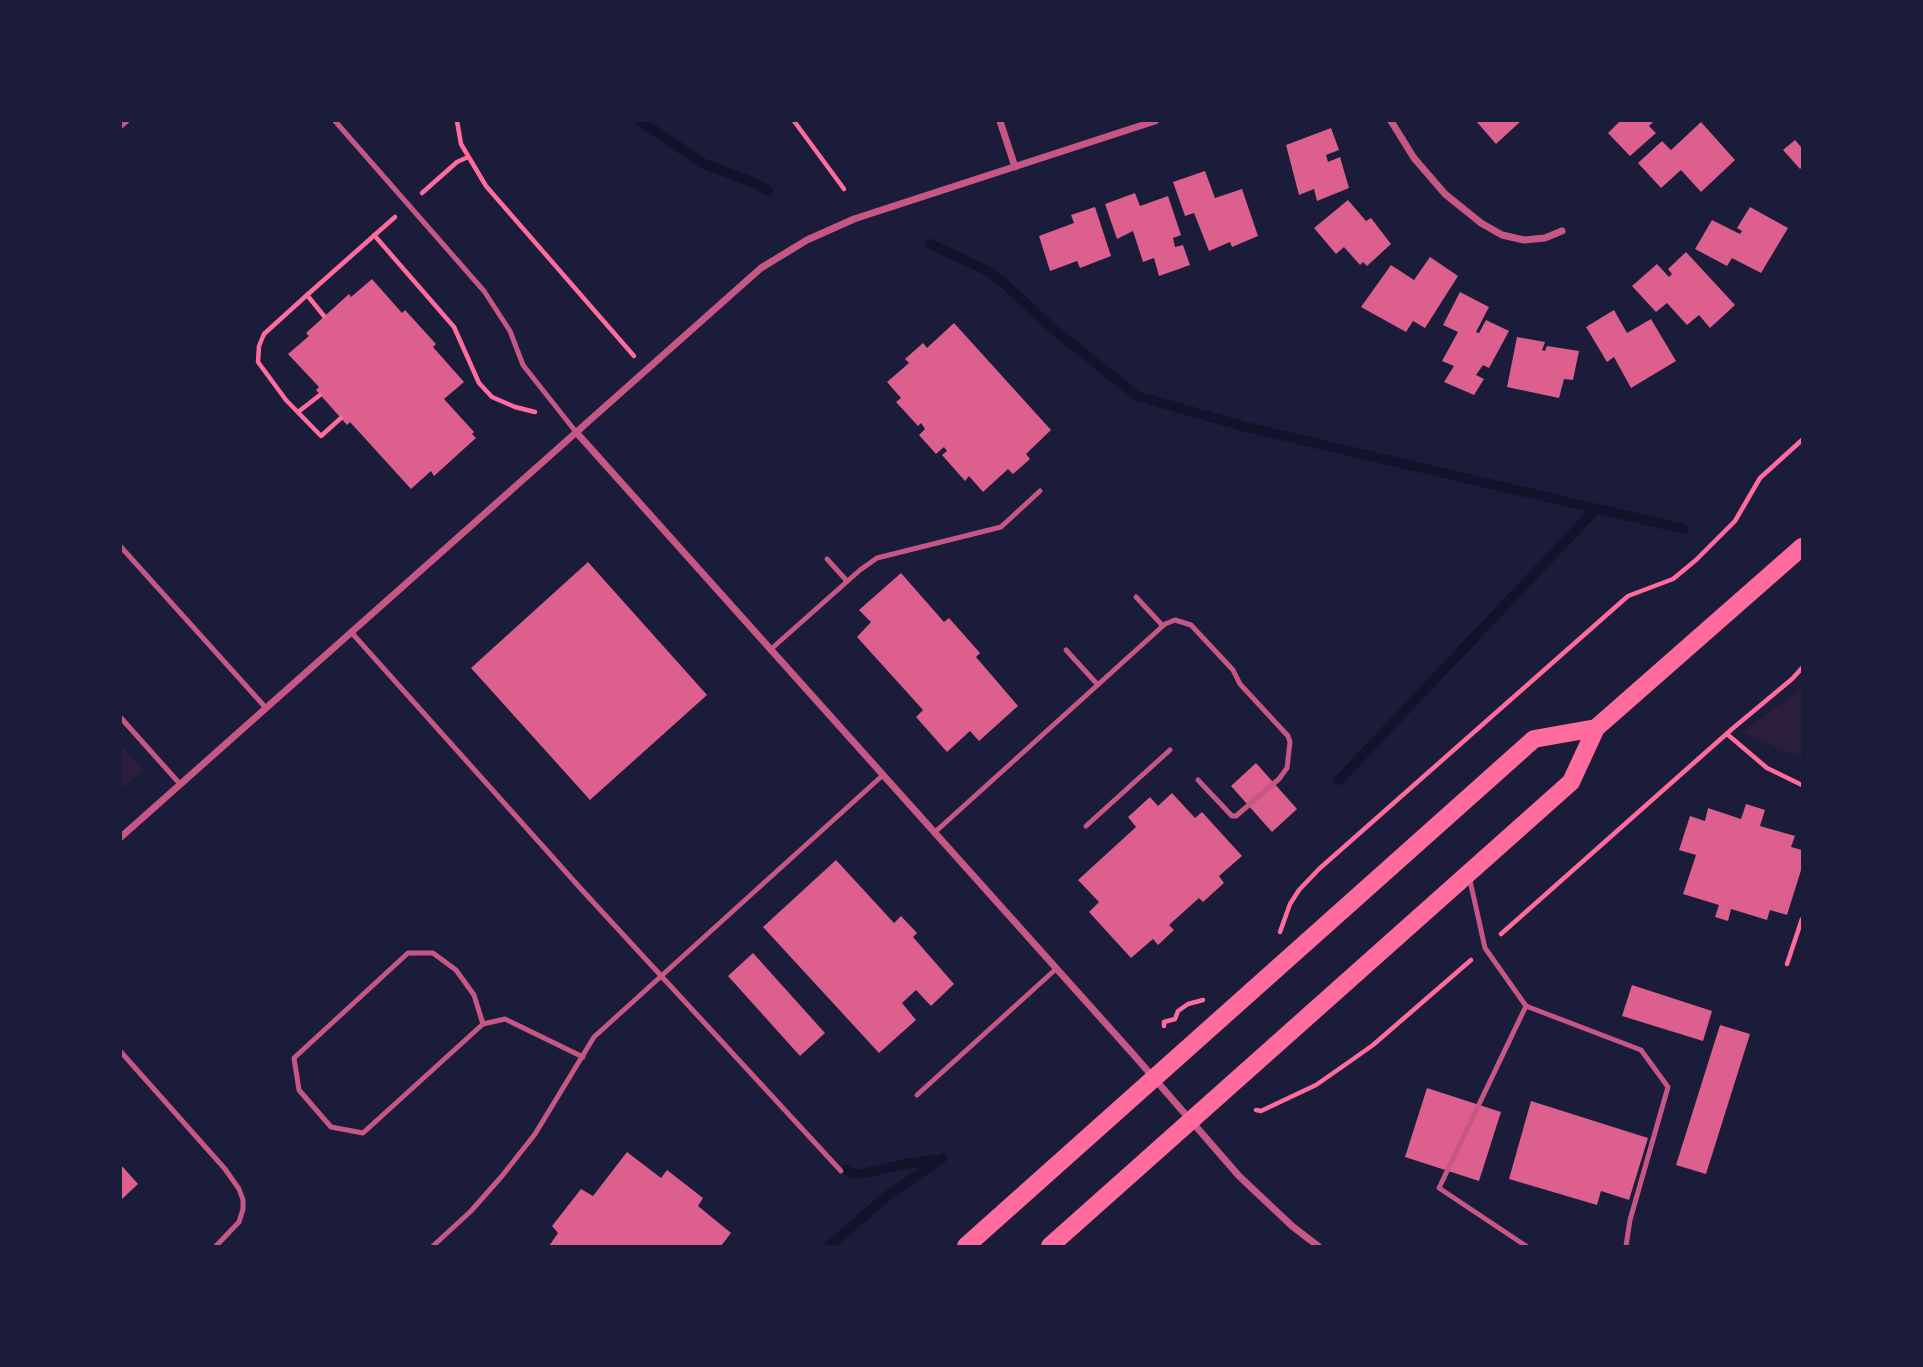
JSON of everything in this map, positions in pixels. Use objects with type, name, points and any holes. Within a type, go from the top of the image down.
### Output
[{"type":"main road","points":[[1050,1246],[1571,782],[1596,727],[1802,547]]},
{"type":"main road","points":[[967,1246],[1534,739],[1596,727]]},
{"type":"street","points":[[1000,121],[1016,167]]},
{"type":"street","points":[[121,837],[761,268],[807,240],[854,219],[1155,121]]},
{"type":"street","points":[[1391,121],[1414,158],[1445,194],[1482,223],[1502,235],[1524,240],[1545,238],[1562,231]]},
{"type":"street","points":[[576,432],[1057,968],[1239,1176],[1292,1226],[1318,1246]]},
{"type":"lane","points":[[121,126],[127,121]]},
{"type":"lane","points":[[335,121],[484,290],[510,331],[523,365],[576,432]]},
{"type":"lane","points":[[770,650],[847,581],[877,558],[1000,527],[1040,491]]},
{"type":"lane","points":[[121,547],[266,708]]},
{"type":"lane","points":[[827,559],[847,581]]},
{"type":"lane","points":[[1136,597],[1163,626]]},
{"type":"lane","points":[[934,833],[1163,626],[1175,620],[1191,625],[1233,670],[1240,684],[1288,736],[1290,742],[1287,768],[1279,779],[1236,816],[1231,816],[1198,780]]},
{"type":"lane","points":[[351,632],[582,890],[841,1171]]},
{"type":"lane","points":[[1066,650],[1098,685]]},
{"type":"lane","points":[[121,718],[180,784]]},
{"type":"lane","points":[[1086,826],[1170,750]]},
{"type":"lane","points":[[433,1246],[471,1211],[502,1177],[535,1133],[594,1037],[883,775]]},
{"type":"lane","points":[[1468,873],[1485,948],[1526,1006],[1641,1050],[1668,1087],[1630,1220],[1626,1246]]},
{"type":"lane","points":[[483,1024],[474,995],[456,970],[433,953],[408,953],[294,1058],[299,1090],[331,1127],[363,1133],[483,1024],[505,1018],[583,1057]]},
{"type":"lane","points":[[917,1095],[1057,968]]},
{"type":"lane","points":[[1526,1006],[1439,1188],[1527,1246]]},
{"type":"lane","points":[[121,1052],[216,1159],[239,1189],[243,1209],[239,1222],[216,1246]]},
{"type":"path","points":[[457,121],[461,144],[486,186],[646,370]]},
{"type":"path","points":[[794,121],[844,189]]},
{"type":"path","points":[[341,418],[321,436],[298,412],[268,378],[258,362],[259,346],[264,334],[457,162],[468,157]]},
{"type":"path","points":[[374,235],[454,327],[479,383],[492,397],[515,407],[537,412]]},
{"type":"path","points":[[307,295],[324,316]]},
{"type":"path","points":[[298,412],[320,395]]},
{"type":"path","points":[[1271,940],[1280,931],[1290,904],[1299,890],[1319,869],[1628,596],[1673,579],[1696,560],[1735,521],[1760,478],[1802,440]]},
{"type":"path","points":[[1256,1110],[1261,1111],[1316,1085],[1373,1045],[1802,668]]},
{"type":"path","points":[[1727,734],[1767,768],[1802,785]]},
{"type":"path","points":[[1787,964],[1802,919]]},
{"type":"path","points":[[1164,1026],[1164,1022],[1175,1019],[1178,1011],[1188,1004],[1202,1001],[1208,996]]},
{"type":"shaded area","points":[[1802,688],[1802,759],[1742,732]]},
{"type":"shaded area","points":[[121,745],[144,771],[124,787],[121,784]]},
{"type":"building","points":[[1476,121],[1521,121],[1496,144]]},
{"type":"building","points":[[1620,121],[1654,121],[1649,126],[1656,133],[1630,156],[1608,133]]},
{"type":"building","points":[[1701,122],[1735,160],[1701,192],[1681,170],[1661,188],[1638,163],[1662,141],[1671,150]]},
{"type":"building","points":[[1331,128],[1339,150],[1326,155],[1328,162],[1340,157],[1349,188],[1317,201],[1314,189],[1299,195],[1286,145]]},
{"type":"building","points":[[1795,140],[1802,148],[1800,169],[1783,150]]},
{"type":"building","points":[[1205,171],[1215,198],[1242,189],[1258,236],[1232,247],[1230,242],[1209,251],[1194,213],[1185,216],[1173,182]]},
{"type":"building","points":[[1135,193],[1140,206],[1168,196],[1181,235],[1173,238],[1175,247],[1183,245],[1190,265],[1159,276],[1154,258],[1143,262],[1133,231],[1117,239],[1105,204]]},
{"type":"building","points":[[1348,200],[1366,221],[1371,218],[1391,244],[1367,266],[1363,262],[1360,265],[1344,247],[1336,254],[1314,228]]},
{"type":"building","points":[[1095,207],[1111,256],[1080,268],[1077,261],[1050,271],[1039,236],[1074,223],[1071,215]]},
{"type":"building","points":[[1750,207],[1788,228],[1761,273],[1732,258],[1727,266],[1695,249],[1712,220],[1740,234],[1742,231],[1737,228]]},
{"type":"building","points":[[1686,252],[1735,305],[1710,328],[1699,315],[1687,325],[1667,303],[1656,312],[1632,286],[1657,264],[1669,277],[1672,274],[1668,269]]},
{"type":"building","points":[[1430,257],[1458,276],[1425,328],[1413,321],[1406,332],[1361,307],[1391,265],[1414,280]]},
{"type":"building","points":[[372,279],[402,313],[405,310],[436,344],[433,347],[464,382],[444,399],[474,432],[472,434],[476,438],[434,476],[431,471],[411,489],[350,422],[347,425],[316,390],[319,387],[288,354],[309,336],[306,333],[349,294],[351,297]]},
{"type":"building","points":[[1460,292],[1489,307],[1476,332],[1479,333],[1486,320],[1509,331],[1489,368],[1483,365],[1476,375],[1484,379],[1474,395],[1444,382],[1454,366],[1442,361],[1458,332],[1443,325]]},
{"type":"building","points":[[1614,310],[1627,333],[1651,319],[1676,361],[1631,388],[1614,357],[1607,362],[1586,327]]},
{"type":"building","points":[[954,323],[1051,430],[1026,454],[1030,459],[1013,474],[1008,469],[983,492],[969,476],[965,481],[942,455],[947,451],[944,447],[936,454],[919,435],[925,429],[921,423],[918,426],[896,402],[901,398],[887,382],[909,363],[905,359],[923,343],[927,348]]},
{"type":"building","points":[[1517,337],[1545,342],[1542,350],[1545,351],[1547,346],[1579,351],[1573,380],[1564,379],[1559,398],[1507,387]]},
{"type":"building","points":[[588,562],[707,695],[590,800],[471,668]]},
{"type":"building","points":[[901,573],[944,622],[949,618],[980,653],[976,657],[1018,706],[979,741],[970,731],[947,752],[916,717],[923,710],[857,637],[871,622],[859,610]]},
{"type":"building","points":[[1256,763],[1297,809],[1272,832],[1231,786]]},
{"type":"building","points":[[1172,793],[1195,818],[1202,812],[1242,856],[1219,876],[1224,883],[1203,902],[1199,898],[1169,925],[1174,930],[1158,945],[1153,939],[1131,958],[1089,912],[1099,902],[1078,880],[1136,827],[1128,817],[1150,797],[1158,806]]},
{"type":"building","points":[[1746,804],[1765,810],[1760,826],[1795,836],[1791,847],[1802,850],[1802,867],[1787,915],[1770,910],[1767,920],[1731,909],[1728,921],[1715,917],[1719,905],[1683,894],[1696,855],[1679,850],[1690,816],[1705,821],[1708,808],[1741,819]]},
{"type":"building","points":[[836,860],[894,923],[901,916],[917,933],[913,937],[954,984],[931,1006],[916,990],[902,1003],[916,1020],[879,1053],[763,927]]},
{"type":"building","points":[[753,953],[825,1033],[800,1056],[728,976]]},
{"type":"building","points":[[1632,985],[1712,1011],[1703,1041],[1622,1016]]},
{"type":"building","points":[[1720,1025],[1750,1034],[1706,1174],[1676,1165]]},
{"type":"building","points":[[1427,1088],[1501,1112],[1479,1181],[1405,1157]]},
{"type":"building","points":[[1531,1101],[1648,1138],[1629,1200],[1601,1191],[1597,1205],[1509,1179]]},
{"type":"building","points":[[627,1152],[661,1178],[667,1170],[703,1198],[698,1206],[731,1233],[721,1246],[549,1246],[558,1233],[552,1226],[581,1189],[593,1196]]},
{"type":"building","points":[[121,1165],[138,1184],[121,1200]]},
{"type":"waterway","points":[[640,121],[704,164],[755,183],[768,191]]},
{"type":"waterway","points":[[930,244],[986,270],[1052,328],[1137,396],[1246,427],[1684,529]]},
{"type":"waterway","points":[[1339,780],[1596,509]]},
{"type":"waterway","points":[[829,1246],[886,1197],[942,1158]]},
{"type":"waterway","points":[[847,1170],[852,1174],[861,1174],[935,1160]]}]
